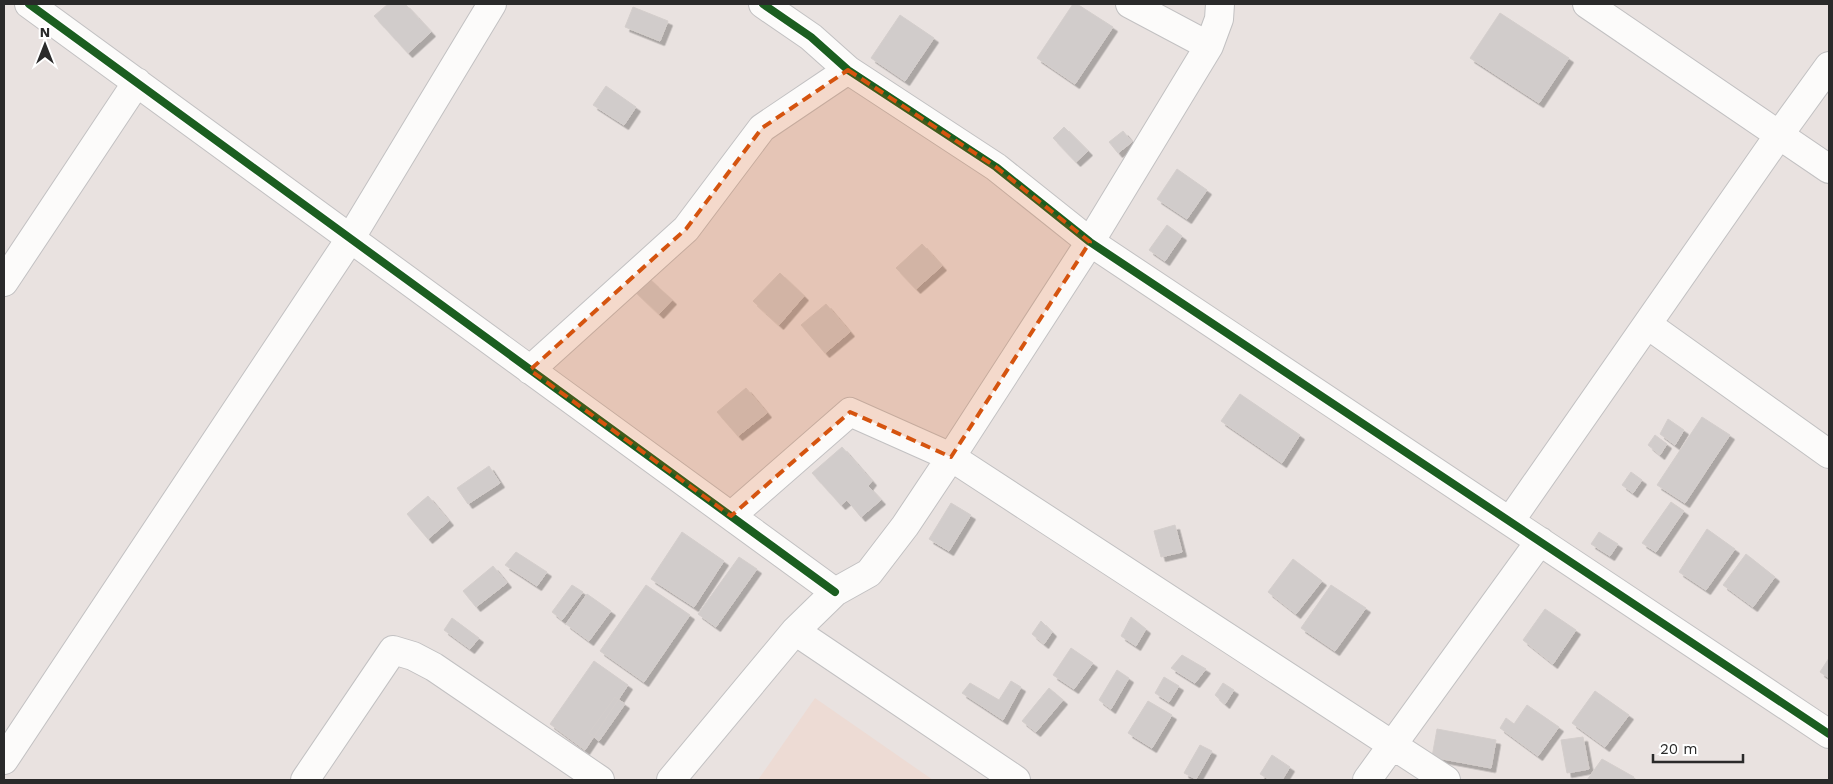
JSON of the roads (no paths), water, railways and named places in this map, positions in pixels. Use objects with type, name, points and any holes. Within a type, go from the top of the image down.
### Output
[{"type":"street","points":[[29,4],[835,592]]},
{"type":"street","points":[[4,760],[350,239],[492,4]]},
{"type":"street","points":[[763,4],[811,37],[848,70],[996,167],[1090,242],[1829,734]]},
{"type":"street","points":[[1130,4],[1209,46]]},
{"type":"street","points":[[671,780],[795,631],[835,592],[869,573],[905,526],[1090,242],[1209,46],[1219,19],[1220,4]]},
{"type":"street","points":[[1587,4],[1829,169]]},
{"type":"street","points":[[1510,521],[1829,66]]},
{"type":"street","points":[[530,370],[686,228],[762,128],[848,70]]},
{"type":"street","points":[[4,282],[137,82]]},
{"type":"street","points":[[1648,324],[1829,454]]},
{"type":"street","points":[[730,516],[850,412],[951,457],[1446,780]]},
{"type":"street","points":[[1367,780],[1540,541]]},
{"type":"street","points":[[795,631],[1016,780]]},
{"type":"street","points":[[305,780],[393,650],[413,656],[434,667],[600,780]]}]
